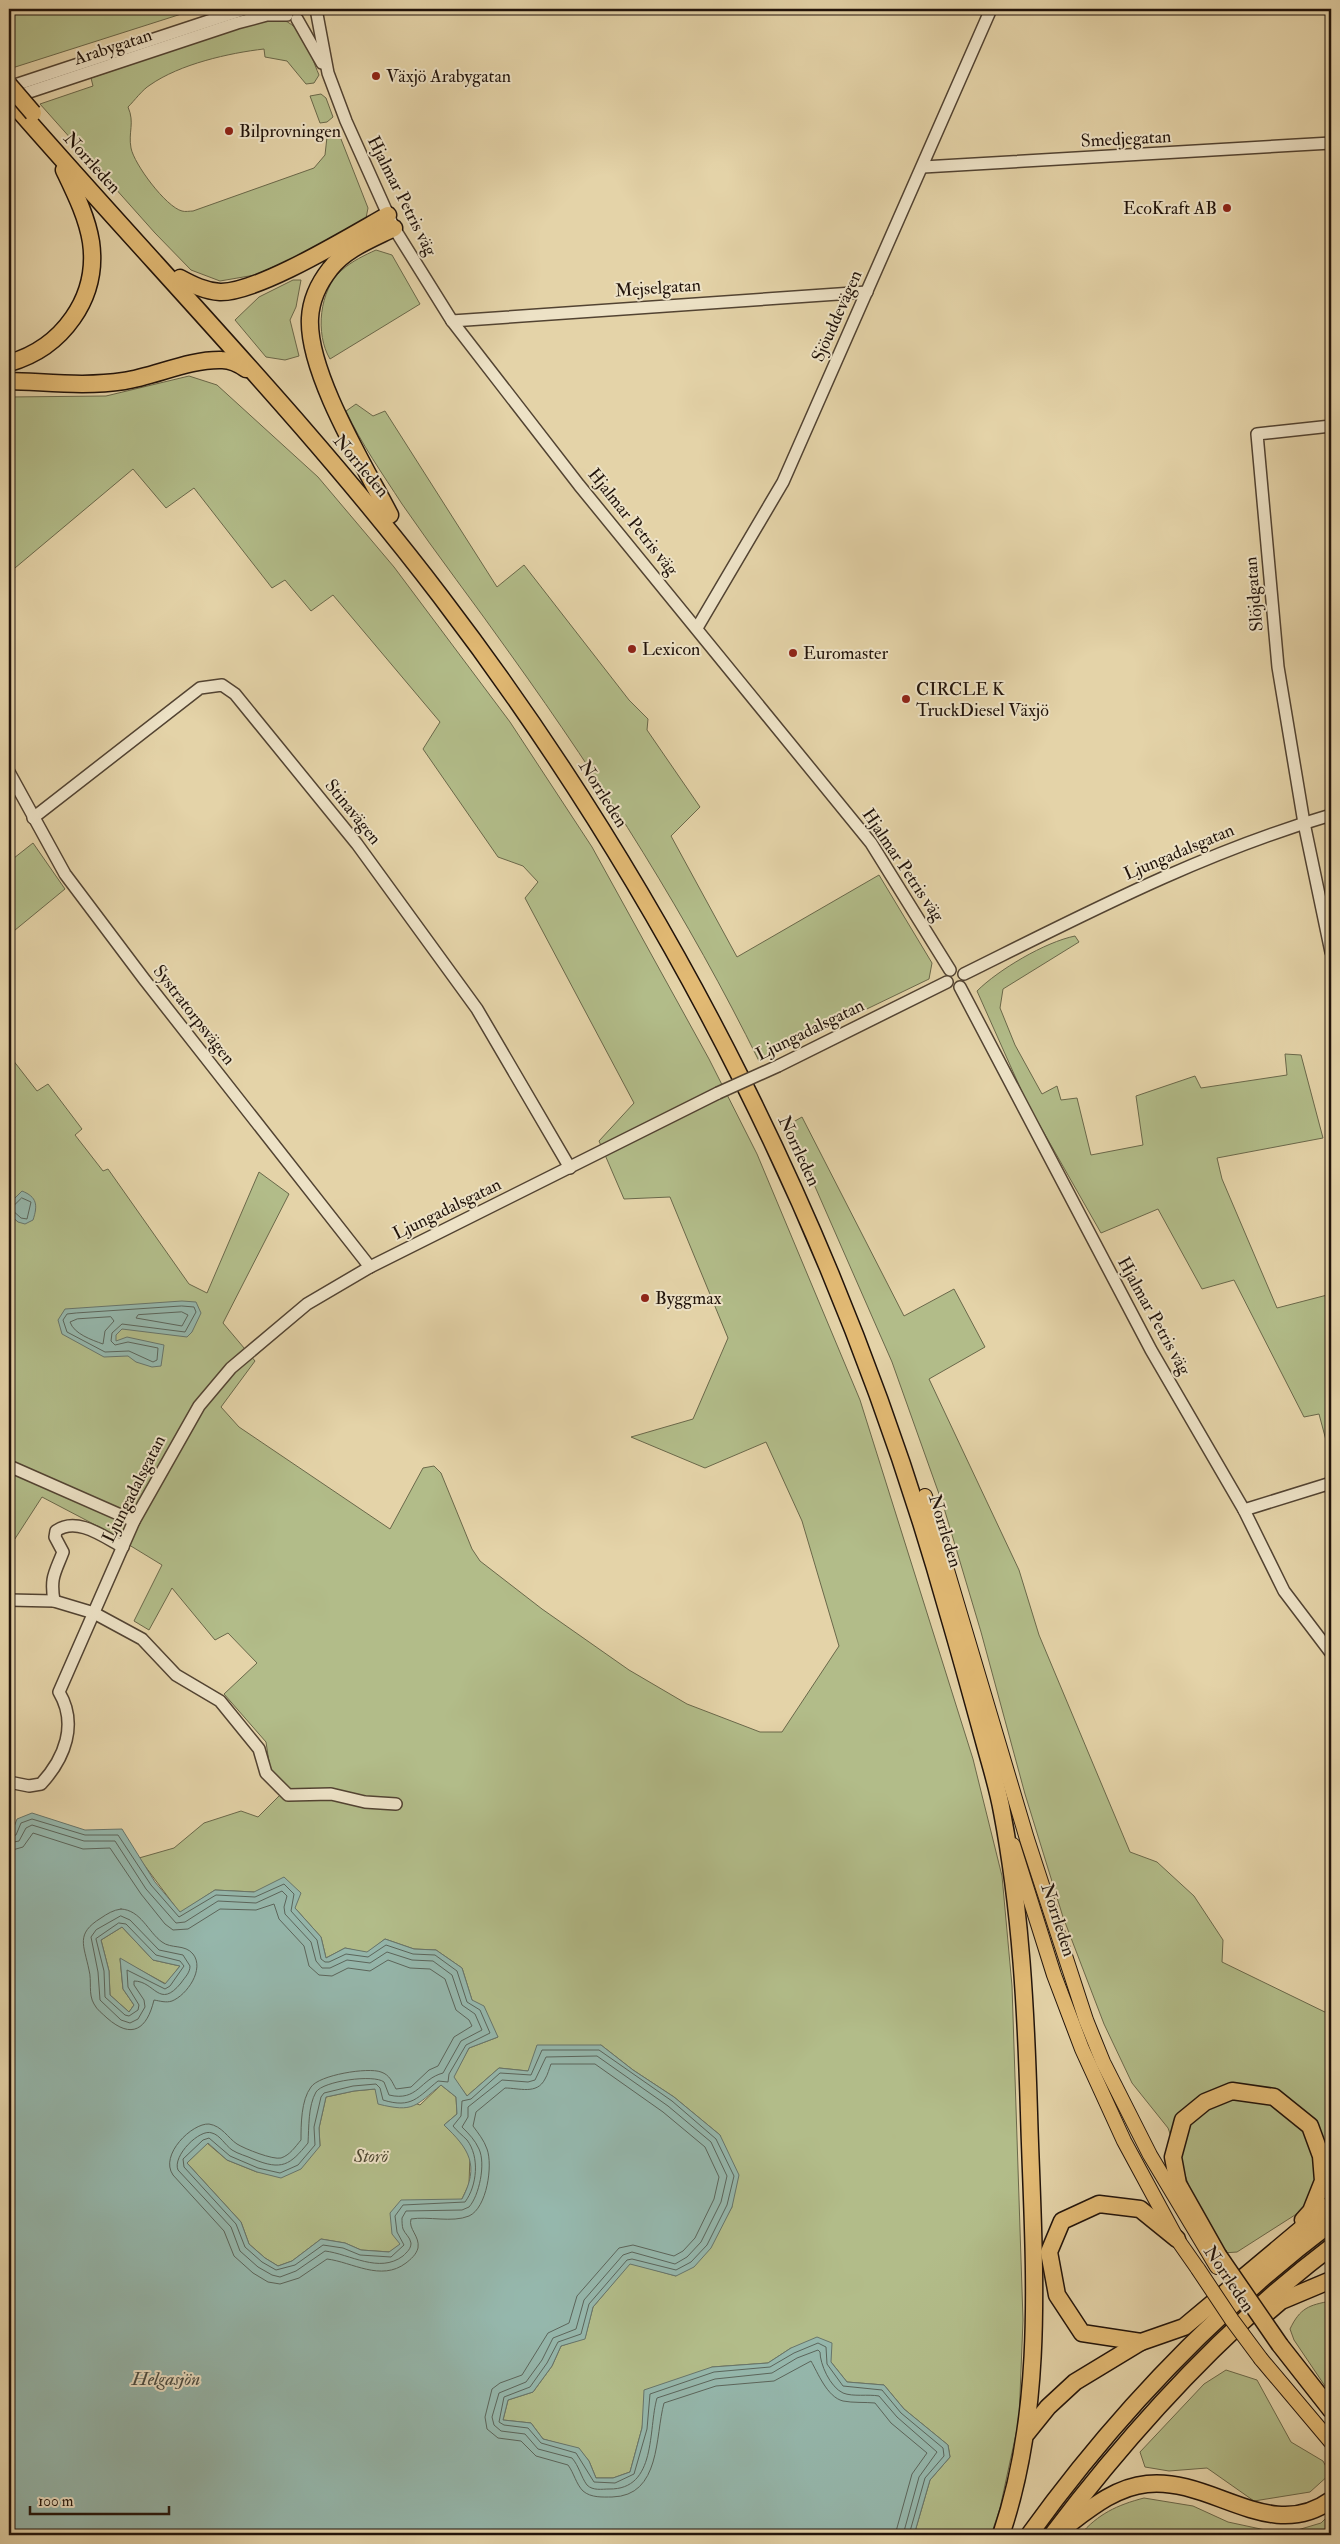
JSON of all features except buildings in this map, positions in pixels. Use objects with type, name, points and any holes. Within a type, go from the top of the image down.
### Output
[{"type":"highway","points":[[9,86],[27,113]]},
{"type":"highway","points":[[9,99],[27,113]]},
{"type":"highway","name":"Norrleden","points":[[27,113],[56,153],[256,376],[382,521],[499,675],[637,886],[709,1016],[760,1116],[802,1207],[853,1329],[888,1421],[935,1567],[1001,1803]]},
{"type":"highway","name":"Norrleden","points":[[27,113],[180,278],[390,515],[455,598],[584,784],[645,881],[717,1011],[769,1112],[834,1255],[894,1408],[925,1496]]},
{"type":"highway","points":[[9,363],[35,353],[66,330],[79,309],[88,285],[92,262],[91,241],[85,219],[56,153]]},
{"type":"highway","points":[[180,278],[205,289],[220,292],[245,288],[331,247],[391,222]]},
{"type":"highway","points":[[390,515],[324,380],[313,345],[310,317],[318,289],[330,268],[391,222]]},
{"type":"highway","points":[[9,381],[84,384],[123,381],[148,377],[198,362],[222,360],[239,365],[256,376]]},
{"type":"highway","points":[[1001,1803],[1020,1935],[1027,2040],[1033,2356],[1027,2434],[1013,2500],[1002,2535]]},
{"type":"highway","points":[[1214,2253],[1178,2184],[1173,2157],[1183,2120],[1205,2102],[1232,2091],[1274,2097],[1310,2126],[1321,2156],[1323,2181],[1311,2211],[1286,2240]]},
{"type":"highway","points":[[1141,2342],[1082,2333],[1057,2295],[1049,2252],[1062,2221],[1099,2204],[1140,2210],[1177,2239]]},
{"type":"highway","points":[[1027,2434],[1048,2407],[1074,2382],[1141,2342],[1184,2327],[1331,2204]]},
{"type":"highway","points":[[1182,2213],[1214,2253],[1277,2348],[1322,2402]]},
{"type":"highway","points":[[1029,2535],[1079,2468],[1131,2405],[1176,2358],[1277,2266],[1331,2223]]},
{"type":"highway","points":[[1053,2535],[1094,2479],[1145,2419],[1228,2334],[1331,2247]]},
{"type":"highway","points":[[1228,2334],[1261,2317],[1281,2302],[1331,2280]]},
{"type":"highway","points":[[1053,2535],[1118,2492],[1146,2484],[1173,2484],[1188,2487],[1252,2514],[1277,2519],[1307,2515],[1331,2500]]},
{"type":"main road","name":"Norrleden","points":[[925,1496],[1027,1839],[1086,2020],[1129,2116],[1182,2213]]},
{"type":"main road","name":"Norrleden","points":[[1001,1803],[1040,1933],[1082,2049],[1124,2141],[1177,2239],[1262,2359],[1331,2442]]},
{"type":"main road","points":[[1214,2253],[1227,2282],[1277,2348]]},
{"type":"main road","points":[[1322,2402],[1331,2419]]},
{"type":"street","name":"Arabygatan","points":[[9,86],[245,9]]},
{"type":"street","points":[[288,14],[308,17],[316,9]]},
{"type":"street","name":"Hjalmar Petris väg","points":[[316,9],[328,73],[346,121],[391,222],[452,320],[580,485],[871,844],[950,970]]},
{"type":"street","name":"Sjöuddevägen","points":[[697,628],[783,482],[991,9]]},
{"type":"street","name":"Arabygatan","points":[[9,99],[183,43],[237,23],[267,15],[288,14]]},
{"type":"street","name":"Hjalmar Petris väg","points":[[288,14],[328,73]]},
{"type":"street","name":"Smedjegatan","points":[[922,168],[1331,142]]},
{"type":"street","name":"Mejselgatan","points":[[452,320],[867,292]]},
{"type":"street","name":"Slöjdgatan","points":[[1304,823],[1278,667],[1257,434],[1331,426]]},
{"type":"street","name":"Stinavägen","points":[[33,818],[200,688],[222,685],[235,694],[357,844],[477,1009],[570,1168]]},
{"type":"street","name":"Systratorpsvägen","points":[[9,772],[65,874],[370,1268]]},
{"type":"street","name":"Ljungadalsgatan","points":[[964,974],[1111,901],[1207,857],[1331,815]]},
{"type":"street","points":[[1304,823],[1331,952]]},
{"type":"street","points":[[958,968],[964,974],[965,980],[960,986],[952,987],[947,982],[946,977],[950,970],[958,968]]},
{"type":"street","name":"Ljungadalsgatan","points":[[9,1782],[29,1786],[42,1784],[51,1774],[61,1754],[69,1726],[67,1706],[59,1692],[134,1521],[199,1406],[230,1368],[306,1304],[370,1268],[718,1093],[778,1066],[947,982]]},
{"type":"street","name":"Hjalmar Petris väg","points":[[960,986],[1151,1350],[1244,1510],[1284,1591],[1331,1653]]},
{"type":"street","points":[[9,1467],[134,1521]]},
{"type":"street","points":[[1244,1510],[1331,1483]]},
{"type":"street","points":[[54,1601],[51,1584],[53,1572],[63,1552],[55,1537],[56,1531],[63,1526],[72,1524],[85,1528],[123,1547]]},
{"type":"street","points":[[9,1600],[54,1601],[94,1613],[142,1639],[176,1675],[220,1701],[259,1749],[266,1773],[288,1795],[331,1794],[365,1802],[396,1804]]},
{"type":"green space","points":[[9,9],[80,9],[85,14],[103,9],[197,9],[9,69]]},
{"type":"green space","points":[[273,18],[283,20],[291,25],[304,39],[319,75],[314,83],[306,84],[287,61],[265,57],[264,49],[236,53],[190,65],[147,87],[128,107],[131,118],[130,142],[133,155],[144,174],[168,202],[182,211],[193,211],[314,168],[325,155],[327,137],[339,134],[368,208],[366,218],[352,228],[303,254],[255,275],[220,281],[191,270],[155,233],[40,104],[93,86],[91,78],[229,30]]},
{"type":"green space","points":[[321,94],[326,98],[333,117],[327,122],[320,123],[310,96]]},
{"type":"green space","points":[[376,250],[392,255],[420,304],[330,359],[325,349],[321,325],[324,300],[328,289],[342,270],[359,258]]},
{"type":"green space","points":[[293,280],[301,280],[296,307],[290,320],[299,356],[285,360],[266,357],[235,320],[259,297]]},
{"type":"green space","points":[[189,376],[217,385],[318,477],[394,567],[510,722],[592,847],[709,1059],[757,1154],[860,1400],[973,1759],[1002,1876],[1012,1986],[1023,2320],[1019,2420],[1000,2508],[991,2535],[914,2535],[930,2480],[950,2457],[948,2445],[904,2409],[884,2385],[847,2382],[831,2362],[791,2348],[768,2363],[712,2367],[645,2407],[642,2428],[630,2472],[613,2478],[596,2478],[589,2461],[579,2449],[543,2439],[531,2423],[503,2420],[508,2400],[533,2392],[552,2366],[561,2346],[585,2338],[593,2307],[630,2263],[676,2276],[725,2219],[732,2207],[720,2135],[674,2097],[633,2070],[601,2045],[528,2071],[499,2068],[467,2096],[453,2077],[469,2048],[498,2037],[472,2000],[462,1968],[436,1950],[414,1949],[385,1939],[367,1953],[345,1948],[326,1958],[321,1937],[295,1908],[254,1892],[215,1890],[180,1913],[139,1858],[174,1848],[204,1823],[241,1811],[258,1817],[285,1790],[270,1769],[266,1742],[224,1694],[257,1663],[228,1633],[215,1640],[172,1588],[149,1630],[134,1621],[162,1565],[103,1529],[42,1497],[9,1548],[9,1055],[37,1091],[48,1084],[82,1129],[75,1135],[103,1171],[108,1169],[189,1284],[207,1293],[259,1172],[289,1194],[223,1323],[255,1361],[221,1407],[239,1427],[390,1529],[423,1468],[434,1466],[441,1473],[472,1549],[480,1561],[542,1609],[629,1670],[687,1704],[760,1732],[782,1732],[839,1646],[802,1521],[766,1442],[705,1468],[631,1437],[693,1419],[728,1338],[670,1197],[624,1199],[599,1141],[634,1103],[525,898],[538,882],[523,866],[498,857],[423,749],[440,722],[333,595],[311,611],[285,580],[272,588],[194,488],[166,508],[133,469],[9,573],[9,397],[106,396]]},
{"type":"green space","points":[[356,404],[373,416],[385,411],[497,587],[524,565],[629,700],[648,719],[647,730],[700,807],[671,836],[737,957],[879,875],[932,963],[929,979],[759,1061],[704,956],[674,904],[579,752],[402,504],[365,447],[346,411]]},
{"type":"green space","points":[[33,843],[65,889],[9,935],[9,862]]},
{"type":"green space","points":[[1075,936],[1079,942],[1003,989],[1000,1008],[1015,1045],[1042,1094],[1057,1086],[1061,1100],[1077,1098],[1091,1155],[1143,1145],[1136,1096],[1195,1076],[1201,1088],[1287,1075],[1285,1054],[1301,1055],[1323,1138],[1217,1158],[1222,1179],[1277,1308],[1331,1294],[1331,1459],[1319,1414],[1304,1417],[1234,1280],[1202,1289],[1158,1209],[1101,1233],[1027,1103],[977,991],[997,974],[1023,958],[1050,944]]},
{"type":"green space","points":[[802,1117],[904,1316],[954,1289],[985,1347],[929,1379],[1019,1570],[1039,1635],[1130,1852],[1157,1862],[1194,1896],[1223,1940],[1222,1962],[1331,2015],[1331,2192],[1237,2252],[1223,2253],[1198,2211],[1168,2128],[1132,2083],[1104,2024],[1063,1917],[1025,1794],[981,1632],[944,1508],[892,1362],[788,1125]]},
{"type":"green space","points":[[122,1927],[153,1960],[180,1966],[166,1984],[120,1959],[123,1989],[134,2005],[129,2012],[110,1995],[109,1971],[101,1940]]},
{"type":"green space","name":"Storö","points":[[441,2085],[456,2097],[457,2114],[444,2125],[463,2143],[470,2155],[469,2184],[462,2199],[390,2252],[361,2250],[345,2243],[321,2239],[292,2261],[278,2266],[249,2244],[241,2222],[187,2163],[207,2143],[227,2160],[257,2172],[320,2146],[319,2128],[326,2097],[375,2089],[420,2105]]},
{"type":"green space","points":[[1331,2301],[1331,2388],[1325,2386],[1294,2340],[1290,2329],[1298,2316],[1306,2309]]},
{"type":"green space","points":[[1226,2370],[1257,2380],[1291,2442],[1323,2461],[1330,2474],[1310,2492],[1254,2501],[1207,2468],[1169,2471],[1145,2467],[1140,2452],[1204,2384]]},
{"type":"green space","points":[[1144,2498],[1193,2506],[1228,2522],[1284,2534],[1321,2523],[1331,2513],[1331,2535],[1080,2535],[1094,2521],[1109,2511]]},
{"type":"water","points":[[22,1191],[31,1196],[36,1206],[33,1220],[25,1224],[18,1222],[9,1214],[9,1201],[12,1201]]},
{"type":"water","points":[[182,1301],[196,1302],[201,1313],[192,1332],[187,1337],[122,1329],[116,1335],[116,1341],[127,1337],[164,1345],[161,1366],[152,1367],[136,1362],[128,1356],[104,1357],[62,1334],[58,1320],[65,1309]]},
{"type":"water","name":"Helgasjön","points":[[32,1813],[85,1830],[122,1829],[155,1882],[180,1912],[215,1890],[254,1892],[284,1877],[301,1893],[295,1908],[321,1937],[326,1958],[345,1948],[367,1952],[385,1939],[414,1949],[436,1950],[462,1968],[472,2000],[484,2006],[498,2037],[469,2048],[454,2077],[467,2096],[499,2068],[528,2071],[537,2045],[601,2045],[633,2070],[674,2097],[720,2135],[739,2175],[732,2207],[711,2248],[694,2267],[676,2276],[630,2264],[593,2307],[585,2339],[561,2346],[552,2366],[533,2392],[508,2400],[503,2420],[531,2423],[543,2439],[579,2448],[589,2461],[596,2478],[613,2478],[630,2472],[642,2428],[644,2390],[712,2367],[768,2363],[791,2348],[817,2337],[832,2343],[831,2362],[847,2382],[884,2385],[904,2409],[948,2445],[950,2457],[930,2480],[914,2535],[9,2535],[9,1832],[12,1832],[17,1819]],"holes":[[[122,1927],[153,1960],[180,1966],[165,1984],[120,1958],[123,1989],[134,2005],[129,2012],[110,1995],[109,1971],[101,1940]],[[441,2085],[456,2097],[457,2114],[444,2125],[460,2142],[469,2158],[471,2167],[467,2187],[462,2199],[401,2200],[390,2213],[392,2234],[400,2244],[389,2252],[361,2250],[345,2243],[321,2239],[292,2261],[278,2266],[249,2244],[241,2222],[187,2163],[208,2143],[227,2160],[257,2172],[281,2178],[301,2169],[320,2146],[319,2128],[326,2097],[375,2089],[378,2104],[399,2108],[419,2103]]]},
{"type":"place","name":"Växjö Arabygatan","points":[[376,76]]},
{"type":"place","name":"Bilprovningen","points":[[229,131]]},
{"type":"place","name":"EcoKraft AB","points":[[1227,208]]},
{"type":"place","name":"Lexicon","points":[[632,649]]},
{"type":"place","name":"Euromaster","points":[[793,653]]},
{"type":"place","name":"CIRCLE K TruckDiesel Växjö","points":[[906,699]]},
{"type":"place","name":"Byggmax","points":[[645,1298]]}]
